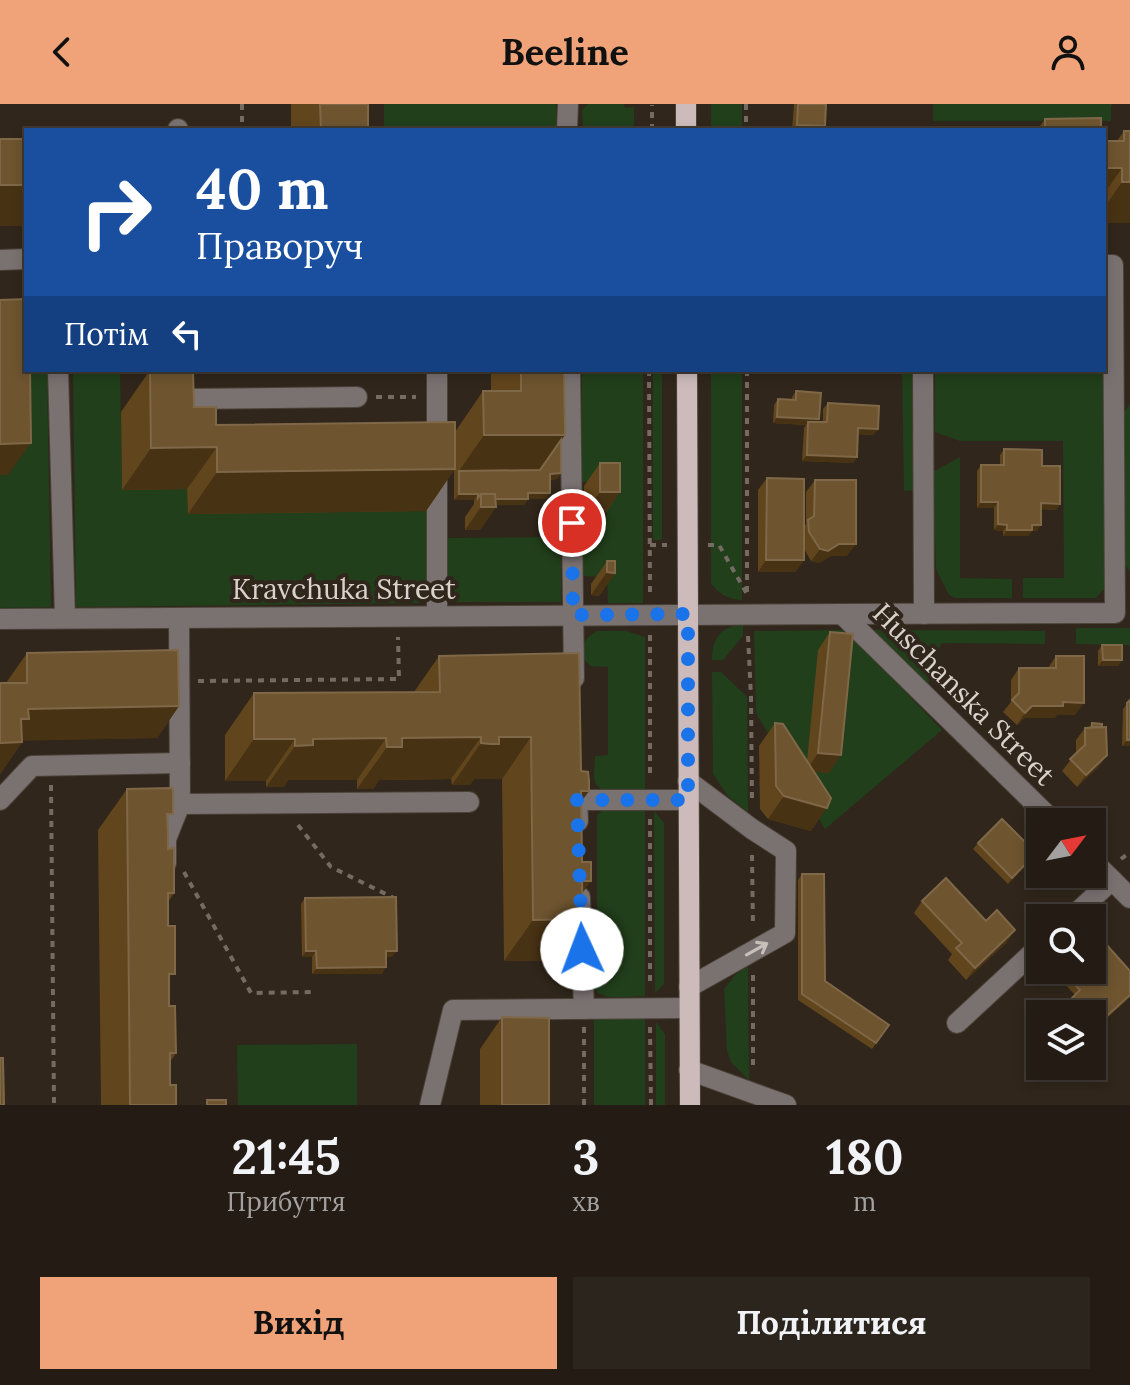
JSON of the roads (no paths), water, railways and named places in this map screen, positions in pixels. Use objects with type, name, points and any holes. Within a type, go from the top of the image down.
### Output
[{"type":"main road","points":[[686,104],[686,128]]},
{"type":"main road","points":[[687,372],[690,1105]]},
{"type":"street","points":[[567,128],[568,104]]},
{"type":"street","points":[[0,260],[24,259]]},
{"type":"street","points":[[842,614],[1122,613],[1113,265],[1106,265]]},
{"type":"street","points":[[58,372],[65,618]]},
{"type":"street","points":[[180,372],[182,399],[357,397]]},
{"type":"street","points":[[437,372],[437,616]]},
{"type":"street","points":[[570,372],[574,703]]},
{"type":"street","points":[[923,372],[924,614]]},
{"type":"street","name":"Kravchuka Street","points":[[0,619],[688,614]]},
{"type":"street","name":"Huschanska Street","points":[[688,614],[842,614],[1040,808]]},
{"type":"street","points":[[166,887],[166,839],[180,804],[179,618]]},
{"type":"street","points":[[0,800],[32,766],[180,763]]},
{"type":"street","points":[[578,844],[577,800],[688,790],[786,851],[785,933],[689,987]]},
{"type":"street","points":[[180,804],[469,802]]},
{"type":"street","points":[[579,874],[584,1009]]},
{"type":"street","points":[[1106,874],[1130,898]]},
{"type":"street","points":[[1086,904],[1112,880]]},
{"type":"street","points":[[957,1023],[1026,959]]},
{"type":"street","points":[[430,1105],[453,1010],[689,1008]]},
{"type":"street","points":[[689,1070],[786,1105]]}]
